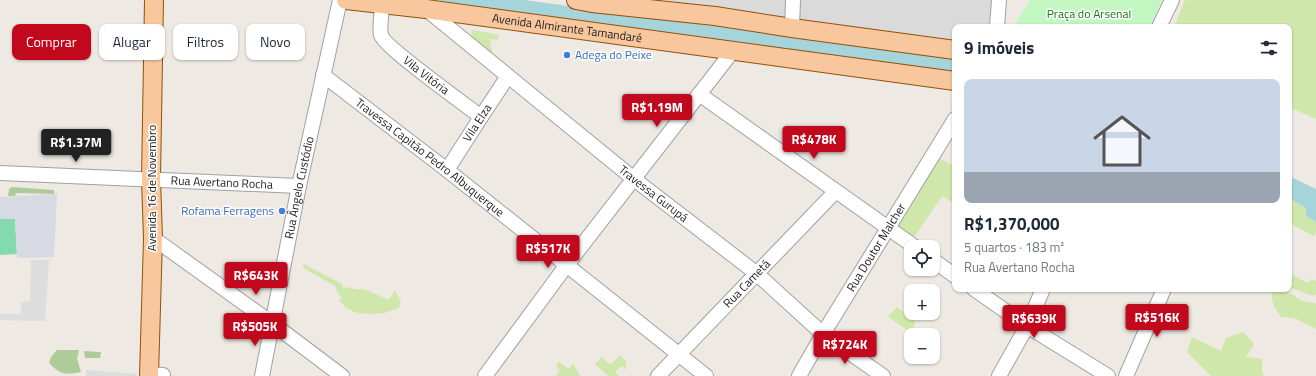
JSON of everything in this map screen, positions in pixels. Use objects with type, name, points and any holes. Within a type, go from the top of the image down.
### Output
[{"type":"main road","name":"Avenida 16 de Novembro","points":[[154,0],[151,179],[154,375]]},
{"type":"main road","name":"Avenida Almirante Tamandaré","points":[[346,0],[426,9],[952,82]]},
{"type":"main road","points":[[576,0],[715,16],[952,50]]},
{"type":"street","name":"Rua Ângelo Custódio","points":[[262,376],[323,74],[340,0]]},
{"type":"street","points":[[792,28],[793,0]]},
{"type":"street","points":[[997,24],[999,0]]},
{"type":"street","points":[[1160,24],[1172,0]]},
{"type":"street","name":"Vila Vitória","points":[[382,4],[381,35],[384,40],[405,59],[480,117]]},
{"type":"street","name":"Travessa Gurupá","points":[[426,9],[634,178],[756,273],[823,334],[883,376]]},
{"type":"street","points":[[485,376],[566,266],[732,52]]},
{"type":"street","name":"Travessa Capitão Pedro Albuquerque","points":[[323,74],[447,170],[706,376]]},
{"type":"street","name":"Vila Elza","points":[[447,170],[508,76]]},
{"type":"street","points":[[699,94],[904,240]]},
{"type":"street","name":"Rua Doutor Malcher","points":[[799,376],[823,334],[952,124]]},
{"type":"street","name":"Rua Avertano Rocha","points":[[0,173],[300,186]]},
{"type":"street","name":"Rua Cametá","points":[[658,376],[835,192]]},
{"type":"street","points":[[153,238],[273,324],[342,376]]},
{"type":"street","points":[[940,265],[952,274]]},
{"type":"street","points":[[978,292],[1026,326],[1108,376]]},
{"type":"street","points":[[999,376],[1026,326],[1042,292]]},
{"type":"street","points":[[1126,376],[1163,292]]},
{"type":"shaded area","points":[[576,0],[999,0],[997,24],[952,24],[952,50]]},
{"type":"shaded area","points":[[57,194],[54,257],[17,258],[15,219],[0,219],[0,197]]},
{"type":"shaded area","points":[[31,260],[49,260],[45,321],[0,320],[0,314],[21,314],[21,302],[30,301]]},
{"type":"shaded area","points":[[86,370],[137,374],[137,376],[86,376]]},
{"type":"green space","name":"Praça do Arsenal","points":[[1030,0],[1162,0],[1151,24],[1015,24]]},
{"type":"green space","points":[[1185,0],[1316,0],[1316,119],[1292,108],[1292,24],[1175,24]]},
{"type":"green space","points":[[472,30],[499,35],[498,40],[490,39],[493,57],[471,41]]},
{"type":"green space","points":[[934,156],[952,165],[952,202],[942,196],[913,239],[892,225]]},
{"type":"green space","points":[[12,187],[54,190],[54,194],[16,193],[15,196],[8,196],[9,189]]},
{"type":"green space","points":[[1292,200],[1306,208],[1306,216],[1316,222],[1316,232],[1314,236],[1292,225]]},
{"type":"green space","points":[[0,219],[15,219],[17,254],[0,255]]},
{"type":"green space","points":[[302,263],[342,284],[343,289],[347,287],[364,289],[389,300],[395,290],[401,302],[399,308],[388,312],[374,314],[354,312],[339,301],[342,298],[337,292],[335,286],[305,269]]},
{"type":"green space","points":[[1292,275],[1308,283],[1311,279],[1316,281],[1316,294],[1312,296],[1292,288]]},
{"type":"green space","points":[[1273,292],[1289,292],[1303,301],[1316,304],[1316,329],[1294,318],[1281,317],[1273,304]]},
{"type":"green space","points":[[897,307],[904,312],[904,320],[914,320],[915,324],[912,328],[904,328],[888,317]]},
{"type":"green space","points":[[1243,332],[1254,344],[1246,357],[1262,359],[1262,372],[1264,376],[1211,376],[1187,352],[1192,337],[1221,351],[1226,338]]},
{"type":"green space","points":[[57,350],[79,350],[77,359],[81,372],[67,374],[60,372],[53,367],[49,363],[51,357]]},
{"type":"green space","points":[[84,351],[101,352],[100,358],[85,358]]},
{"type":"green space","points":[[620,355],[626,361],[626,369],[621,366],[615,372],[619,376],[608,376],[595,364],[602,357],[610,365]]},
{"type":"green space","points":[[559,362],[569,369],[573,364],[580,375],[556,376],[560,370],[556,366]]},
{"type":"water","points":[[417,0],[524,0],[952,59],[952,73]]},
{"type":"water","points":[[1292,177],[1316,189],[1316,222],[1306,216],[1306,208],[1292,200]]},
{"type":"place","name":"Adega do Peixe","points":[[567,55]]},
{"type":"place","name":"Rofama Ferragens","points":[[282,211]]}]
